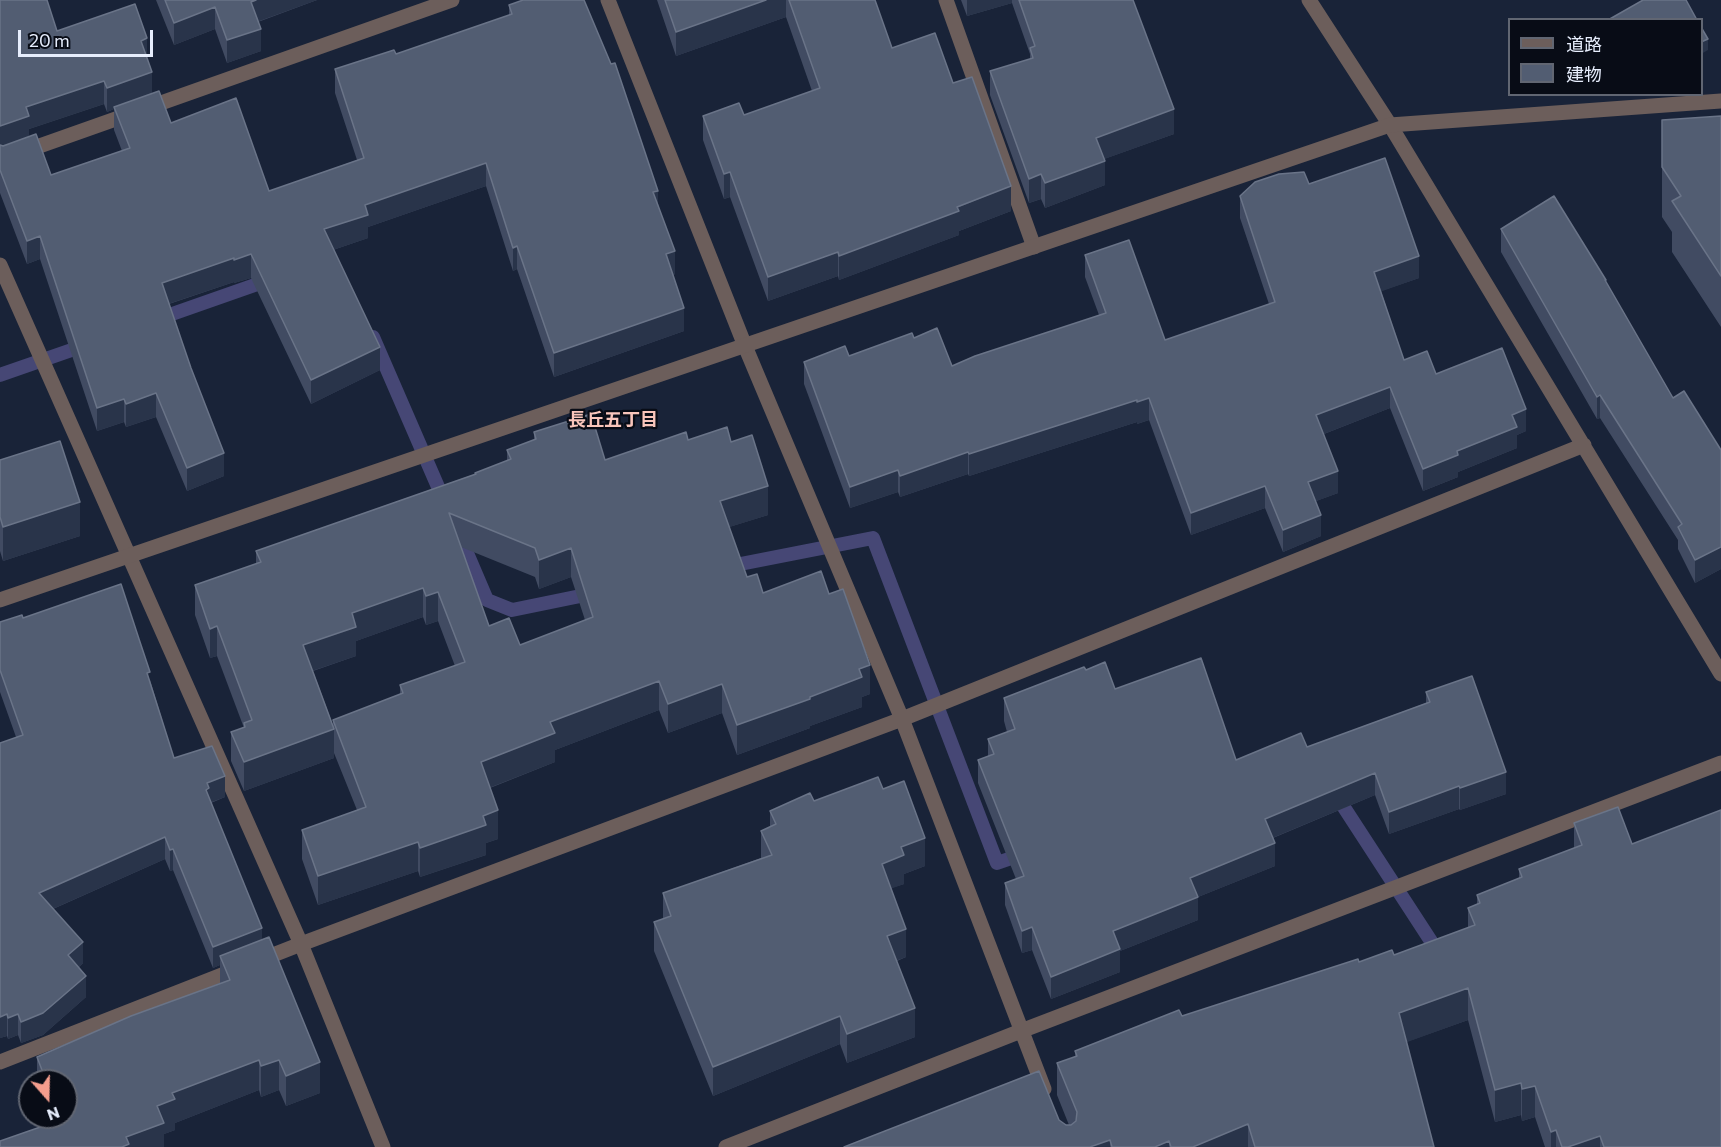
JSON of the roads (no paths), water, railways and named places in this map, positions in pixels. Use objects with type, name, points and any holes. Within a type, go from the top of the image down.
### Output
[{"type":"street","points":[[0,160],[452,0]]},
{"type":"street","points":[[608,0],[745,346],[902,718],[1051,1105]]},
{"type":"street","points":[[946,0],[1034,247]]},
{"type":"street","points":[[1309,0],[1390,125],[1721,674]]},
{"type":"street","points":[[0,600],[1390,125],[1721,101]]},
{"type":"street","points":[[0,266],[301,945],[383,1147]]},
{"type":"street","points":[[0,1062],[301,945],[902,718],[1584,445]]},
{"type":"street","points":[[726,1147],[1021,1031],[1721,763]]},
{"type":"waterway","points":[[155,320],[269,280]]},
{"type":"waterway","points":[[373,337],[445,503]]},
{"type":"waterway","points":[[0,375],[86,345]]},
{"type":"waterway","points":[[458,532],[487,600],[512,610],[595,593]]},
{"type":"waterway","points":[[725,567],[873,538],[997,863],[1026,853]]},
{"type":"waterway","points":[[1334,792],[1440,955]]},
{"type":"district","name":"長丘五丁目","points":[[613,420]]}]
